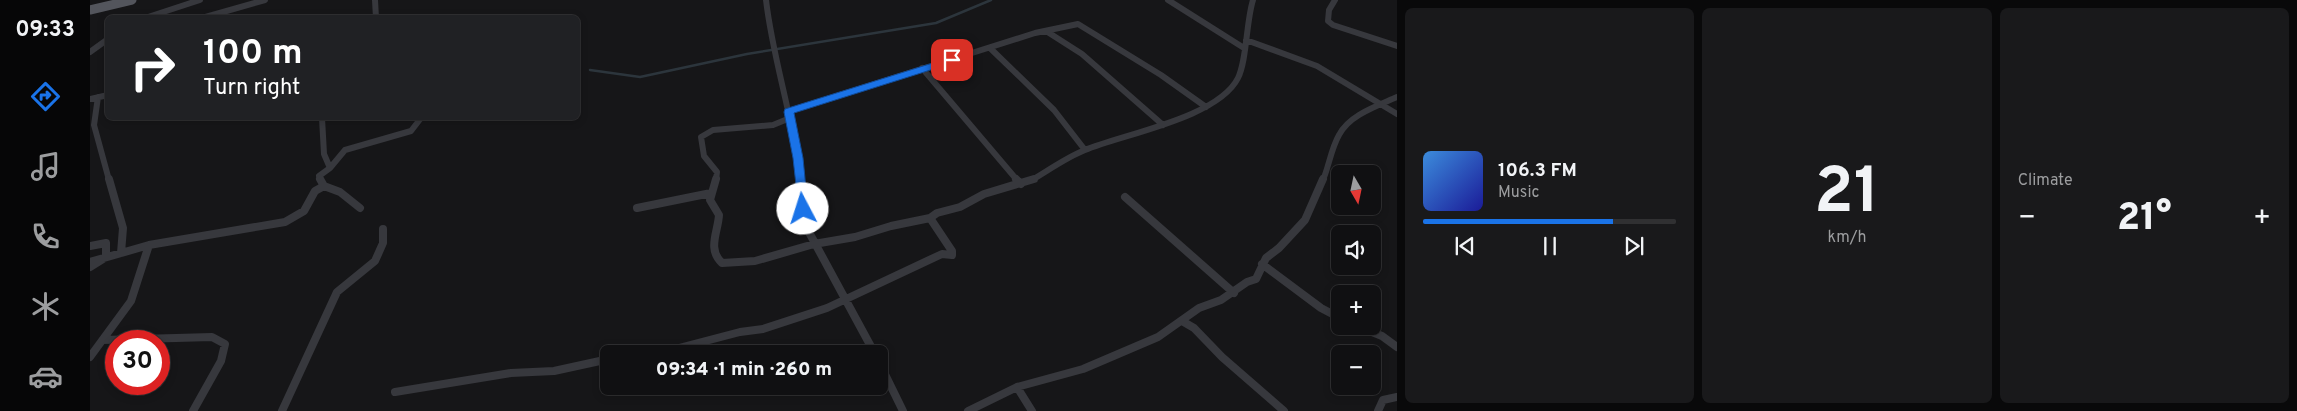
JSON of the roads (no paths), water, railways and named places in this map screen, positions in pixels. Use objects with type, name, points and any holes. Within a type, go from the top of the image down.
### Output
[{"type":"main road","points":[[90,10],[109,3],[132,0]]},
{"type":"street","points":[[154,15],[200,0]]},
{"type":"street","points":[[212,15],[265,0]]},
{"type":"street","points":[[375,0],[376,15]]},
{"type":"street","points":[[766,0],[770,35],[790,115],[798,158],[804,223],[870,345]]},
{"type":"street","points":[[1168,0],[1245,44],[1317,66],[1397,114]]},
{"type":"street","points":[[1206,107],[1084,26],[1078,24],[1046,31],[922,68],[790,115],[779,124],[713,130],[703,134],[704,156],[717,172],[716,182],[710,193],[710,200],[720,220],[716,230],[714,252],[722,263],[755,261],[814,244],[855,237],[891,226],[930,218],[937,213],[960,207],[984,194],[1021,184],[1085,150],[1162,125],[1206,107],[1226,92],[1238,78],[1248,16],[1253,0]]},
{"type":"street","points":[[1335,0],[1329,10],[1329,23],[1397,46]]},
{"type":"street","points":[[1046,31],[1082,54],[1162,125]]},
{"type":"street","points":[[92,49],[105,41]]},
{"type":"street","points":[[92,49],[105,45]]},
{"type":"street","points":[[990,48],[1007,68],[1080,141],[1085,150]]},
{"type":"street","points":[[922,68],[1021,184]]},
{"type":"street","points":[[968,411],[1017,387],[1083,369],[1158,337],[1199,308],[1234,293],[1247,282],[1256,279],[1266,258],[1279,248],[1305,220],[1327,170],[1338,136],[1344,127],[1379,104],[1397,97]]},
{"type":"street","points":[[94,98],[94,125],[123,228],[121,253]]},
{"type":"street","points":[[322,120],[324,154],[330,168]]},
{"type":"street","points":[[360,208],[340,192],[324,186],[319,176],[330,168],[345,150],[411,130],[419,120]]},
{"type":"street","points":[[90,262],[149,245],[285,222],[304,211],[316,192],[324,186]]},
{"type":"street","points":[[636,208],[710,193]]},
{"type":"street","points":[[1125,197],[1234,293]]},
{"type":"street","points":[[690,345],[740,332],[763,329],[791,318],[827,308],[942,254],[952,255],[952,250],[930,218]]},
{"type":"street","points":[[282,411],[337,292],[375,261],[383,243],[383,229]]},
{"type":"street","points":[[90,246],[106,243],[106,257]]},
{"type":"street","points":[[90,357],[131,301],[149,245]]},
{"type":"street","points":[[90,267],[106,257]]},
{"type":"street","points":[[1262,264],[1321,308],[1331,313]]},
{"type":"street","points":[[1182,321],[1194,328],[1222,357],[1284,411]]},
{"type":"street","points":[[1380,335],[1397,347]]},
{"type":"street","points":[[103,340],[212,337],[225,344],[221,362],[194,411]]},
{"type":"street","points":[[395,392],[511,373],[554,371],[600,361]]},
{"type":"street","points":[[888,380],[903,411]]},
{"type":"street","points":[[1017,387],[1032,411]]},
{"type":"street","points":[[1378,411],[1383,400],[1397,397]]},
{"type":"waterway","points":[[590,70],[640,77],[747,54],[936,23],[991,0]]}]
